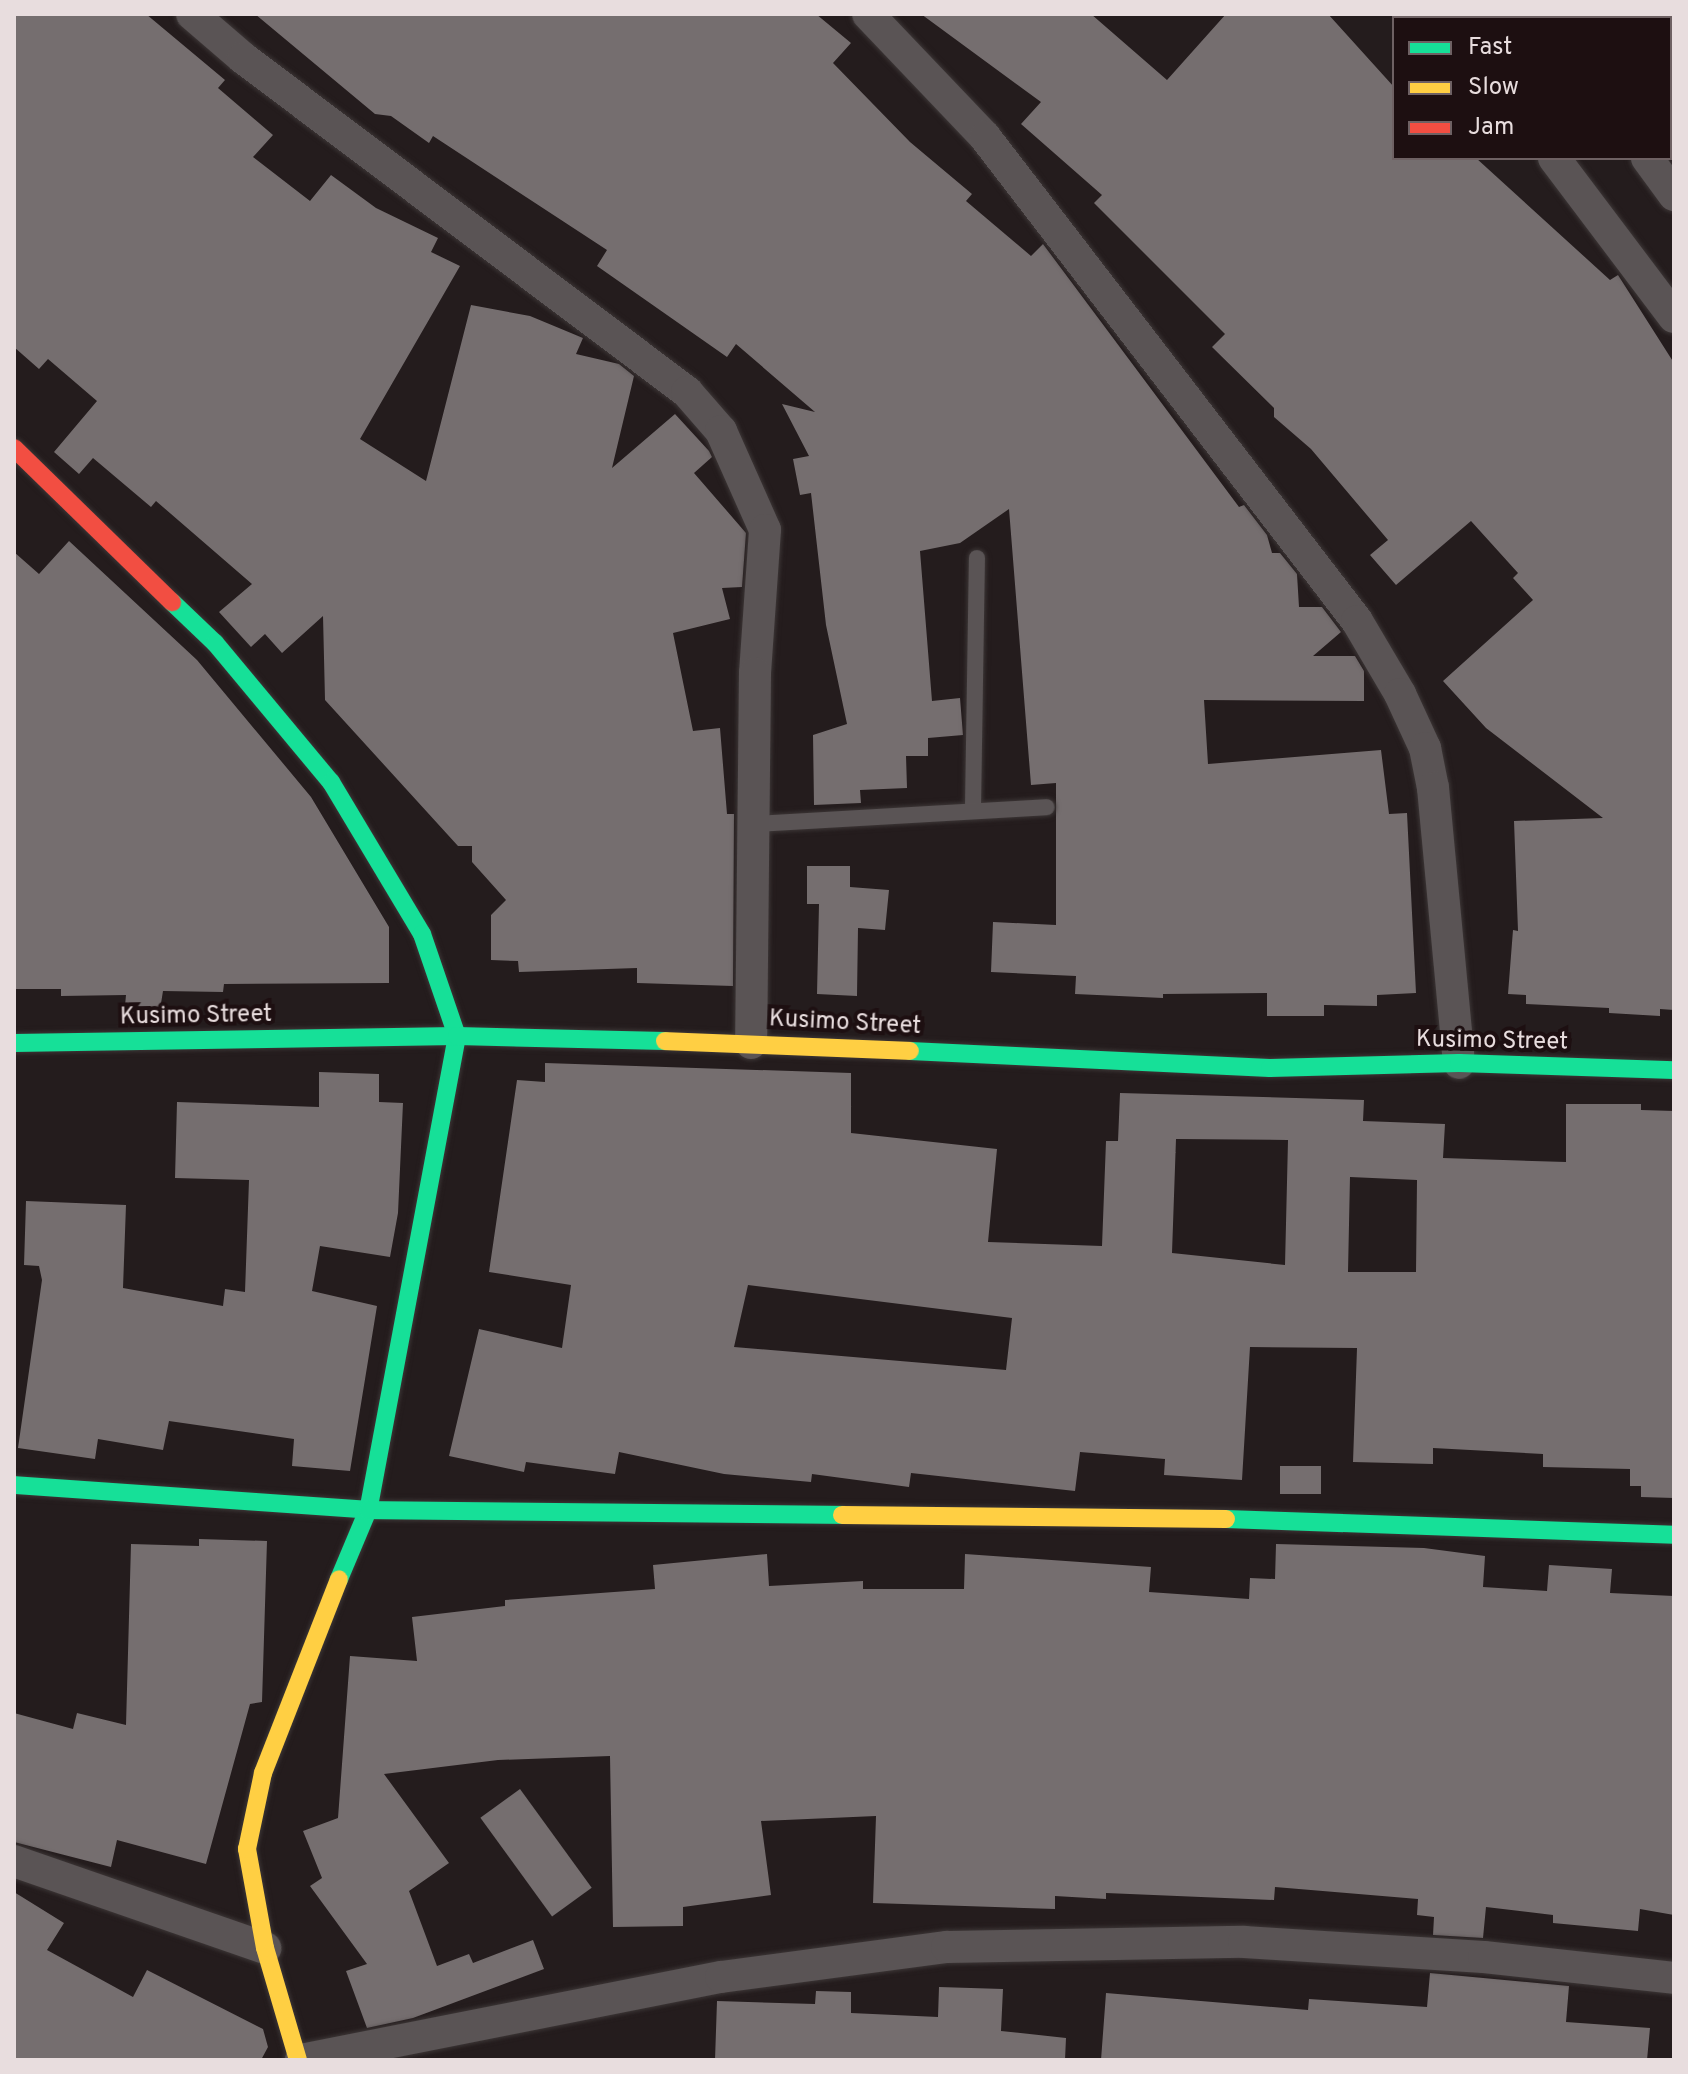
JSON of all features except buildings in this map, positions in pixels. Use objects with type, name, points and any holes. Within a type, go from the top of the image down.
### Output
[{"type":"street","points":[[192,14],[255,68],[687,392],[721,431],[765,530],[755,673],[751,1043]]},
{"type":"street","points":[[868,14],[985,137],[1348,609],[1400,694],[1425,748],[1433,788],[1459,1063]]},
{"type":"street","points":[[1556,160],[1674,317]]},
{"type":"street","points":[[1648,160],[1674,195]]},
{"type":"street","points":[[14,448],[215,643],[331,782],[422,934],[457,1036],[368,1510],[263,1773],[247,1849],[265,1948],[300,2060],[721,1977],[947,1947],[1244,1942],[1484,1957],[1674,1978]]},
{"type":"street","name":"Kusimo Street","points":[[14,1043],[457,1036],[751,1043],[1270,1068],[1459,1063],[1674,1070]]},
{"type":"street","points":[[14,1485],[368,1510],[1359,1520],[1674,1535]]},
{"type":"street","points":[[14,1861],[265,1948]]},
{"type":"lane","points":[[973,808],[977,558]]},
{"type":"lane","points":[[755,824],[973,808],[1047,807]]},
{"type":"traffic: fast","points":[[172,602],[215,643],[331,782],[422,934],[457,1036],[368,1510],[339,1579]]},
{"type":"traffic: fast","points":[[14,1043],[457,1036],[665,1041]]},
{"type":"traffic: fast","points":[[910,1051],[1270,1068],[1459,1063],[1674,1070]]},
{"type":"traffic: fast","points":[[14,1485],[368,1510],[842,1515]]},
{"type":"traffic: fast","points":[[1226,1519],[1674,1535]]},
{"type":"traffic: slow","points":[[665,1041],[910,1051]]},
{"type":"traffic: slow","points":[[842,1515],[1226,1519]]},
{"type":"traffic: slow","points":[[298,2060],[265,1948],[247,1849],[263,1773],[339,1579]]},
{"type":"traffic: jam","points":[[14,448],[172,602]]}]
